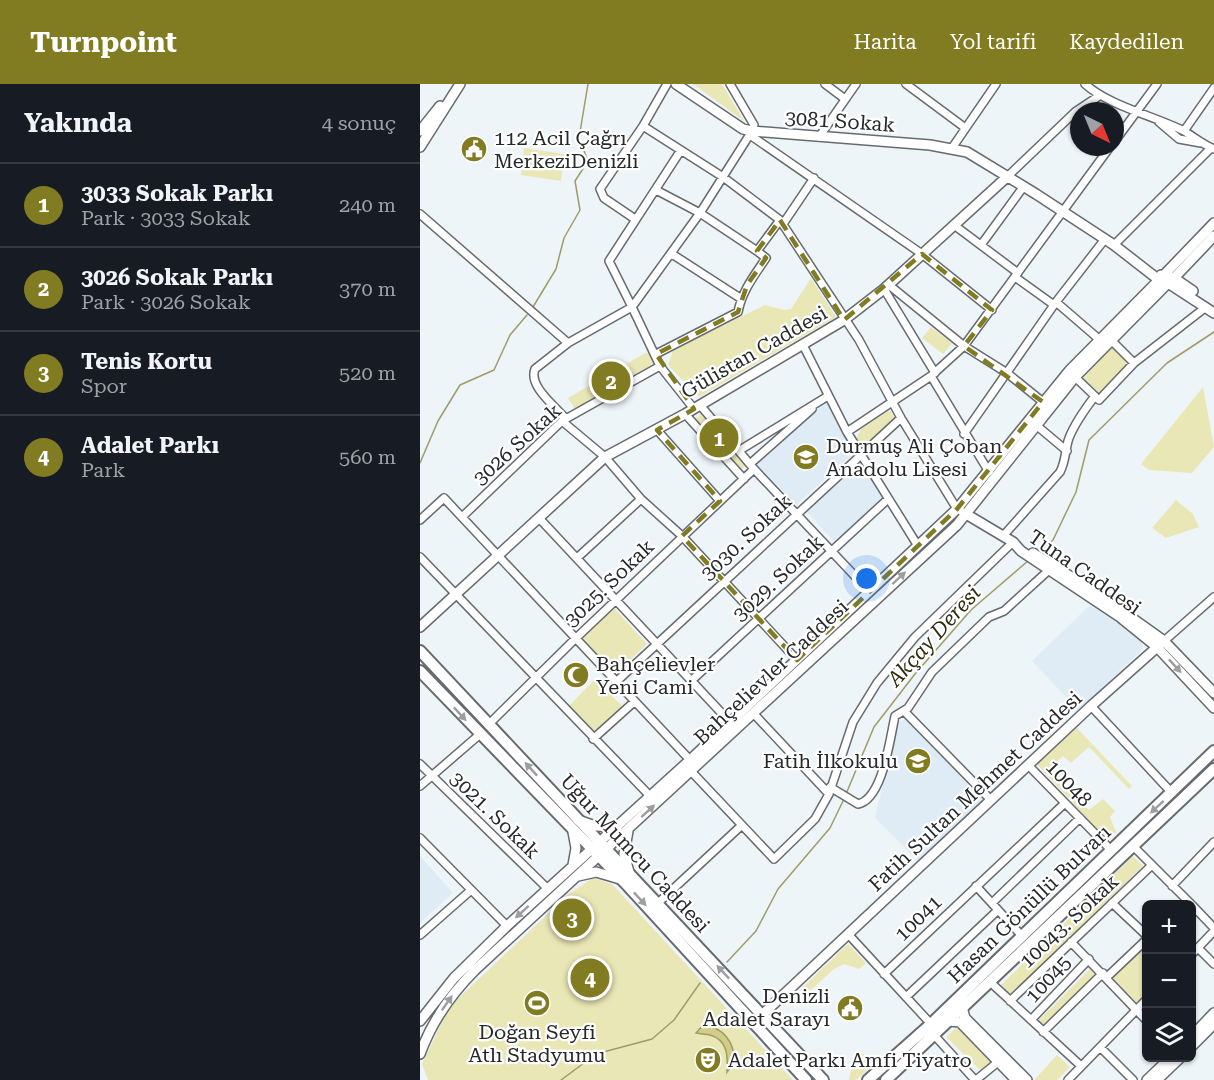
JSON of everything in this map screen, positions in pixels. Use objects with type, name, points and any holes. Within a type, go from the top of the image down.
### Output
[{"type":"main road","name":"Uğur Mumcu Caddesi","points":[[420,651],[578,820],[599,849],[806,1080]]},
{"type":"main road","name":"Uğur Mumcu Caddesi","points":[[420,671],[478,735],[573,832],[599,849]]},
{"type":"main road","name":"Hasan Gönüllü Bulvarı","points":[[886,1080],[1022,936],[1214,751]]},
{"type":"main road","name":"Hasan Gönüllü Bulvarı","points":[[868,1080],[932,1030],[949,1021],[1214,770]]},
{"type":"main road","name":"Uğur Mumcu Caddesi","points":[[625,876],[658,903],[823,1080]]},
{"type":"main road","points":[[793,1065],[800,1080]]},
{"type":"street","points":[[635,219],[604,198],[600,189],[643,126],[667,84]]},
{"type":"street","name":"3081 Sokak","points":[[676,84],[751,133],[952,148],[974,156],[1166,279]]},
{"type":"street","points":[[730,84],[754,125],[700,213],[632,307],[568,343],[542,362],[532,375],[536,384],[564,420],[605,457],[641,499],[682,536],[797,660]]},
{"type":"street","points":[[825,84],[845,99]]},
{"type":"street","points":[[819,137],[856,84]]},
{"type":"street","points":[[906,84],[964,128]]},
{"type":"street","points":[[952,148],[996,84]]},
{"type":"street","points":[[1085,84],[1099,96],[1138,110],[1184,131],[1213,149],[1114,245]]},
{"type":"street","points":[[1124,129],[1157,84]]},
{"type":"street","points":[[420,131],[459,85]]},
{"type":"street","points":[[421,143],[459,85]]},
{"type":"street","points":[[1184,131],[1214,88]]},
{"type":"street","name":"Gülistan Caddesi","points":[[420,627],[605,457],[657,430],[844,320],[887,287],[1075,112],[1099,96]]},
{"type":"street","points":[[1156,120],[1179,139],[1201,143]]},
{"type":"street","points":[[420,520],[444,498],[500,555],[774,859],[815,819],[830,790],[853,722],[877,683],[915,637],[1012,543],[957,509],[844,320],[781,222],[723,177],[643,126]]},
{"type":"street","points":[[751,133],[922,254],[992,310]]},
{"type":"street","points":[[681,150],[609,261],[660,366],[744,479]]},
{"type":"street","points":[[847,432],[933,375],[964,346],[1103,156]]},
{"type":"street","points":[[757,251],[814,178]]},
{"type":"street","points":[[981,245],[1024,186]]},
{"type":"street","points":[[656,190],[700,213],[766,258],[740,298],[738,312],[656,354]]},
{"type":"street","points":[[420,214],[568,343]]},
{"type":"street","name":"Bahçelievler Caddesi","points":[[420,1054],[429,1031],[458,988],[576,877],[617,826],[650,796],[754,714],[966,514],[1075,377],[1111,340],[1214,223]]},
{"type":"street","points":[[954,225],[1100,340]]},
{"type":"street","name":"Bahçelievler Caddesi","points":[[420,1021],[424,1009],[507,926],[573,866],[629,828],[730,722],[957,509],[1043,402],[1100,340],[1214,236]]},
{"type":"street","points":[[964,434],[1055,303],[1105,239]]},
{"type":"street","points":[[672,254],[740,298]]},
{"type":"street","points":[[1075,377],[1099,400],[1134,363],[1211,309],[1166,279]]},
{"type":"street","points":[[887,287],[964,346],[1007,372],[1043,402]]},
{"type":"street","points":[[887,287],[964,434],[989,472]]},
{"type":"street","points":[[1111,340],[1134,363]]},
{"type":"street","points":[[803,345],[847,432],[918,546]]},
{"type":"street","name":"3026 Sokak","points":[[462,517],[564,420],[660,366]]},
{"type":"street","points":[[740,450],[828,396]]},
{"type":"street","name":"3025. Sokak","points":[[489,724],[682,536],[744,479],[753,466],[828,396]]},
{"type":"street","points":[[1004,536],[1060,472],[1068,440],[1095,396]]},
{"type":"street","points":[[693,409],[740,450],[869,591]]},
{"type":"street","name":"3030. Sokak","points":[[616,682],[901,418]]},
{"type":"street","points":[[1036,425],[1067,451]]},
{"type":"street","points":[[657,430],[720,501]]},
{"type":"street","points":[[577,558],[641,499]]},
{"type":"street","name":"3029. Sokak","points":[[691,681],[888,500]]},
{"type":"street","points":[[539,518],[730,722]]},
{"type":"street","name":"Tuna Caddesi","points":[[1012,543],[1160,644],[1214,693]]},
{"type":"street","points":[[420,557],[593,740],[650,796]]},
{"type":"street","points":[[754,714],[830,790],[858,804],[869,800],[878,786],[895,716],[904,711],[941,663],[989,617],[1004,611],[1048,567]]},
{"type":"street","name":"Fatih Sultan Mehmet Caddesi","points":[[763,1014],[1091,706],[1214,597]]},
{"type":"street","name":"Tuna Caddesi","points":[[1160,644],[1214,708]]},
{"type":"street","points":[[593,740],[634,702]]},
{"type":"street","points":[[1091,706],[1172,793]]},
{"type":"street","points":[[904,711],[991,800]]},
{"type":"street","points":[[420,786],[478,735]]},
{"type":"street","name":"3021. Sokak","points":[[420,764],[548,889]]},
{"type":"street","name":"10048","points":[[1028,765],[1111,850]]},
{"type":"street","name":"10041","points":[[884,974],[1065,802]]},
{"type":"street","points":[[992,903],[1080,818]]},
{"type":"street","points":[[578,820],[596,826],[617,826]]},
{"type":"street","points":[[658,903],[742,825]]},
{"type":"street","points":[[576,877],[596,872],[625,876],[624,849],[629,828]]},
{"type":"street","points":[[573,832],[576,848],[573,866]]},
{"type":"street","points":[[420,838],[507,926]]},
{"type":"street","points":[[1172,886],[1214,842]]},
{"type":"street","points":[[1134,847],[1186,900]]},
{"type":"street","name":"10043. Sokak","points":[[1010,1000],[1152,865]]},
{"type":"street","points":[[976,886],[1022,936]]},
{"type":"street","points":[[420,935],[470,891]]},
{"type":"street","points":[[1112,903],[1142,931]]},
{"type":"street","points":[[906,997],[998,910]]},
{"type":"street","points":[[1196,910],[1214,929],[1198,948],[1214,964]]},
{"type":"street","points":[[848,934],[906,997],[976,1080],[998,1062]]},
{"type":"street","points":[[1071,942],[1142,1016]]},
{"type":"street","points":[[1043,1032],[1142,943]]},
{"type":"street","name":"10045","points":[[1031,1020],[1089,959]]},
{"type":"street","points":[[989,981],[1081,1066]]},
{"type":"street","points":[[1068,1080],[1142,1004]]},
{"type":"street","points":[[963,1007],[966,1018],[1028,1080]]},
{"type":"street","points":[[1196,1031],[1214,1013]]},
{"type":"street","points":[[949,1021],[960,1022],[1016,1080]]},
{"type":"street","points":[[1196,1041],[1214,1024]]},
{"type":"street","points":[[1101,1048],[1133,1080]]},
{"type":"street","points":[[1147,1080],[1166,1062]]},
{"type":"street","points":[[1160,1079],[1176,1062]]},
{"type":"highlighted area","points":[[780,220],[844,320],[922,254],[992,310],[964,346],[1043,402],[957,509],[797,660],[682,536],[720,501],[657,430],[694,409],[656,354],[738,312],[747,285],[766,258],[757,251]]},
{"type":"shaded area","points":[[693,84],[722,84],[744,121]]},
{"type":"shaded area","points":[[524,148],[565,154],[561,181],[521,175]]},
{"type":"shaded area","points":[[811,278],[836,317],[699,397],[668,365],[673,351],[678,347],[765,305],[784,310],[791,309]]},
{"type":"shaded area","points":[[931,327],[952,343],[943,354],[922,338]]},
{"type":"shaded area","points":[[1112,347],[1131,364],[1101,396],[1082,379]]},
{"type":"shaded area","points":[[645,353],[651,353],[653,364],[575,409],[568,398]]},
{"type":"shaded area","points":[[1203,387],[1214,447],[1192,473],[1149,470],[1141,464]]},
{"type":"shaded area","name":"Durmuş Ali Çoban Anadolu Lisesi","points":[[825,403],[830,404],[855,452],[796,505],[756,463]]},
{"type":"shaded area","points":[[890,410],[895,419],[862,447],[856,439],[861,429]]},
{"type":"shaded area","points":[[701,413],[747,464],[741,470],[695,419]]},
{"type":"shaded area","points":[[861,462],[883,496],[835,543],[806,511]]},
{"type":"shaded area","points":[[1176,500],[1193,514],[1199,527],[1166,538],[1152,528]]},
{"type":"shaded area","points":[[1090,605],[1141,638],[1143,649],[1078,710],[1032,661]]},
{"type":"shaded area","points":[[614,608],[647,644],[614,675],[580,641]]},
{"type":"shaded area","points":[[595,679],[622,706],[593,735],[566,709]]},
{"type":"shaded area","name":"Fatih İlkokulu","points":[[906,718],[983,799],[919,862],[875,818],[897,724]]},
{"type":"shaded area","points":[[1076,727],[1132,786],[1129,789],[1089,747],[1071,763],[1063,756],[1051,767],[1089,810],[1103,799],[1115,811],[1110,817],[1116,832],[1107,840],[1037,764]]},
{"type":"shaded area","points":[[420,856],[453,893],[420,923]]},
{"type":"shaded area","points":[[1133,856],[1143,866],[1011,995],[1001,985]]},
{"type":"shaded area","points":[[593,878],[612,884],[793,1080],[428,1080],[422,1064],[449,1007],[570,893]]},
{"type":"shaded area","points":[[848,944],[866,963],[859,969],[844,964],[834,969],[811,990],[802,988]]},
{"type":"shaded area","points":[[1142,947],[1142,1000],[1138,1004],[1111,977]]},
{"type":"shaded area","points":[[1090,969],[1095,976],[1047,1025],[1039,1024],[1038,1021]]},
{"type":"shaded area","points":[[703,1025],[722,1032],[730,1042],[734,1062],[727,1072],[727,1055],[724,1045],[716,1037],[696,1033]]},
{"type":"shaded area","points":[[958,1026],[991,1057],[990,1064],[981,1071],[946,1037]]},
{"type":"shaded area","points":[[860,1051],[873,1065],[856,1080],[849,1080],[853,1058]]},
{"type":"shaded area","points":[[1057,1055],[1070,1067],[1057,1080],[1034,1080]]},
{"type":"waterway","points":[[533,307],[556,269],[564,238],[580,210],[575,181],[588,161],[579,138],[588,84]]},
{"type":"waterway","points":[[420,463],[438,421],[460,385],[494,370],[510,335],[527,315]]},
{"type":"waterway","name":"Akçay Deresi","points":[[1040,551],[1053,540],[1076,492],[1089,440],[1167,363],[1214,332]]},
{"type":"waterway","name":"Akçay Deresi","points":[[846,794],[874,727],[915,674],[971,610],[1029,560]]},
{"type":"waterway","name":"Akçay Deresi","points":[[727,962],[756,931],[778,889],[830,828],[844,799]]},
{"type":"waterway","name":"Akçay Deresi","points":[[561,1080],[596,1054],[652,1039],[674,1020],[700,983]]},
{"type":"place","name":"112 Acil Çağrı MerkeziDenizli","points":[[474,149]]},
{"type":"place","name":"3026 Sokak Parkı","points":[[611,381]]},
{"type":"place","name":"3033 Sokak Parkı","points":[[719,438]]},
{"type":"place","name":"Durmuş Ali Çoban Anadolu Lisesi","points":[[806,457]]},
{"type":"place","name":"Bahçelievler Yeni Cami","points":[[576,675]]},
{"type":"place","name":"Fatih İlkokulu","points":[[918,761]]},
{"type":"place","name":"Tenis Kortu","points":[[572,918]]},
{"type":"place","name":"Adalet Parkı","points":[[590,978]]},
{"type":"place","name":"Doğan Seyfi Atlı Stadyumu","points":[[537,1003]]},
{"type":"place","name":"Denizli Adalet Sarayı","points":[[850,1008]]},
{"type":"place","name":"Adalet Parkı Amfi Tiyatro","points":[[708,1060]]}]
